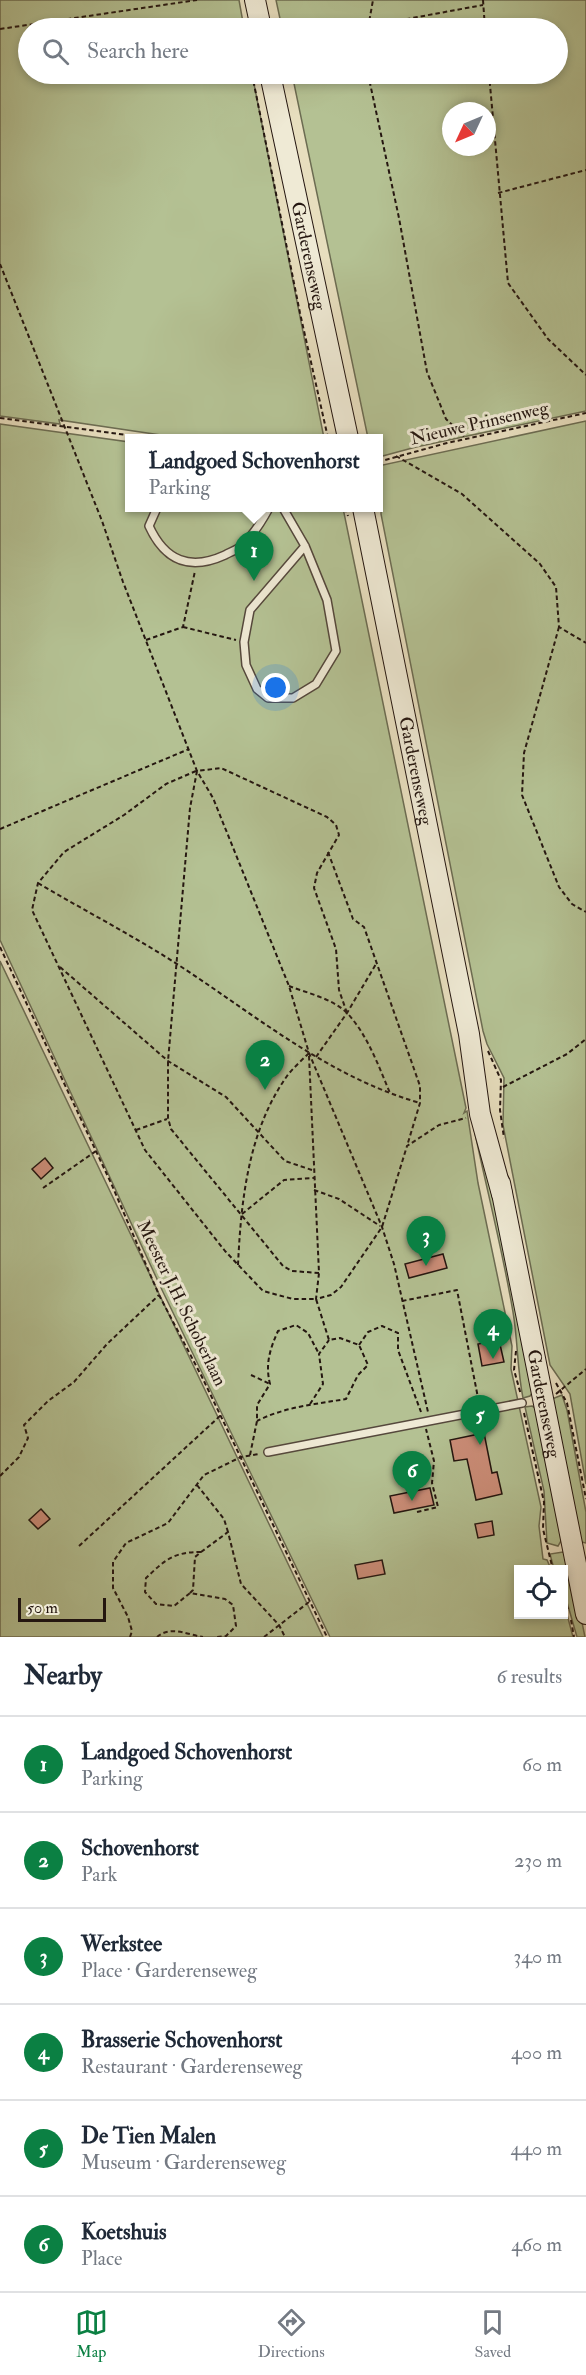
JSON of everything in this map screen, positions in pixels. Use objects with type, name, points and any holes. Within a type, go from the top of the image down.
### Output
[{"type":"main road","points":[[255,0],[259,18]]},
{"type":"main road","name":"Garderenseweg","points":[[272,84],[347,434]]},
{"type":"main road","name":"Garderenseweg","points":[[364,512],[469,1034],[490,1112],[502,1194],[586,1614]]},
{"type":"lane","points":[[155,512],[149,526],[158,546],[177,560],[197,564],[216,559],[240,547],[265,512]]},
{"type":"lane","points":[[286,512],[305,546],[327,600],[336,651],[316,684],[293,698],[268,698],[257,689],[246,665],[244,642],[250,610],[305,546]]},
{"type":"lane","points":[[268,1452],[522,1403]]},
{"type":"path","points":[[75,18],[197,0]]},
{"type":"path","points":[[370,18],[373,0]]},
{"type":"path","points":[[483,0],[484,18]]},
{"type":"path","points":[[415,18],[483,5]]},
{"type":"path","points":[[0,29],[18,26]]},
{"type":"path","name":"Garderenseweg","points":[[254,84],[327,434]]},
{"type":"path","points":[[370,84],[399,218],[427,372],[446,419],[467,439]]},
{"type":"path","points":[[490,84],[508,283],[548,339],[586,375]]},
{"type":"path","points":[[498,193],[586,170]]},
{"type":"path","points":[[0,264],[197,771],[213,798],[288,986],[309,1053],[382,1227],[394,1264],[428,1421],[434,1461],[432,1483],[438,1507],[417,1512]]},
{"type":"path","name":"Nieuwe Prinsenweg","points":[[383,460],[586,413]]},
{"type":"path","points":[[0,418],[125,435]]},
{"type":"path","points":[[396,456],[462,494],[540,564],[556,587],[559,627],[524,753],[522,795],[559,887],[572,904],[586,912]]},
{"type":"path","points":[[183,627],[197,564]]},
{"type":"path","points":[[147,640],[183,627],[244,642]]},
{"type":"path","points":[[559,627],[586,643]]},
{"type":"path","points":[[0,829],[189,749]]},
{"type":"path","points":[[328,851],[353,920],[364,927],[420,1086],[420,1103],[382,1227],[341,1287],[331,1295],[316,1299],[293,1299],[263,1291],[238,1265],[145,1149],[32,910],[38,883],[64,852],[124,815],[166,784],[197,771],[221,768],[327,817],[336,825],[339,835],[328,851],[316,873],[314,888],[336,949],[339,990],[347,1013],[365,1038],[391,1095]]},
{"type":"path","points":[[197,771],[190,808],[168,1061],[168,1118],[171,1129],[283,1266],[292,1271],[319,1273]]},
{"type":"path","points":[[38,883],[178,964],[309,1053],[354,1080],[391,1095],[420,1103]]},
{"type":"path","name":"Meester J.H. Schoberlaan","points":[[0,947],[96,1151],[159,1295],[221,1414],[327,1637]]},
{"type":"path","points":[[316,1057],[347,1013],[376,964]]},
{"type":"path","points":[[58,965],[168,1061],[226,1097],[285,1161],[313,1170]]},
{"type":"path","points":[[288,986],[321,998],[347,1013]]},
{"type":"path","points":[[502,1088],[567,1054],[586,1039]]},
{"type":"path","points":[[238,1265],[241,1214],[251,1155],[287,1076],[309,1053]]},
{"type":"path","points":[[309,1053],[319,1273],[316,1299],[329,1340]]},
{"type":"path","points":[[136,1130],[168,1118]]},
{"type":"path","points":[[407,1146],[439,1125],[465,1118]]},
{"type":"path","points":[[42,1188],[96,1151]]},
{"type":"path","points":[[241,1214],[284,1180],[314,1178]]},
{"type":"path","points":[[314,1190],[339,1200],[382,1227]]},
{"type":"path","points":[[402,1301],[457,1290],[480,1411]]},
{"type":"path","points":[[0,1476],[19,1457],[28,1438],[24,1425],[48,1401],[74,1382],[107,1344],[159,1295]]},
{"type":"path","points":[[250,1455],[257,1421],[257,1406],[270,1384],[267,1372],[269,1352],[278,1331],[296,1325],[308,1333],[319,1354],[322,1384],[310,1404]]},
{"type":"path","points":[[359,1345],[368,1332],[382,1326],[398,1333],[398,1350],[428,1421]]},
{"type":"path","points":[[257,1421],[272,1414],[310,1404],[346,1399],[358,1375],[368,1365],[359,1345],[340,1338],[329,1340],[319,1354]]},
{"type":"path","name":"Garderenseweg","points":[[586,1369],[562,1391],[570,1417],[586,1499]]},
{"type":"path","points":[[251,1375],[270,1384]]},
{"type":"path","points":[[79,1546],[221,1414]]},
{"type":"path","points":[[130,1637],[128,1617],[113,1588],[113,1562],[126,1543],[168,1523],[204,1475],[241,1458],[268,1452]]},
{"type":"path","points":[[197,1485],[224,1519],[241,1584],[279,1625],[285,1637]]},
{"type":"path","points":[[201,1552],[182,1552],[164,1560],[146,1578],[145,1592],[156,1604],[174,1606],[193,1590],[195,1557],[228,1532]]},
{"type":"path","points":[[190,1593],[225,1599],[233,1605],[236,1626],[226,1636],[216,1637]]},
{"type":"path","points":[[264,1637],[310,1602]]},
{"type":"path","points":[[157,1637],[177,1630],[203,1637]]},
{"type":"green space","points":[[0,0],[239,0],[242,18],[18,18],[18,84],[254,84],[323,434],[154,434],[59,420],[60,424],[0,416]]},
{"type":"green space","points":[[276,0],[586,0],[586,411],[383,456],[383,434],[367,434],[294,84],[568,84],[568,18],[280,18]]},
{"type":"green space","points":[[586,421],[586,1484],[570,1394],[550,1365],[503,1125],[504,1078],[483,1031],[381,514],[383,512],[383,465]]},
{"type":"green space","points":[[0,424],[125,441],[125,512],[344,512],[466,1108],[464,1113],[467,1111],[478,1183],[512,1346],[511,1369],[541,1507],[539,1526],[543,1559],[547,1560],[549,1565],[514,1565],[514,1619],[568,1618],[573,1637],[330,1637],[163,1292],[0,940]]},
{"type":"green space","points":[[0,961],[323,1637],[0,1637]]},
{"type":"green space","points":[[477,1117],[535,1389],[530,1396],[523,1398],[509,1288],[472,1119]]},
{"type":"green space","points":[[562,1395],[567,1410],[586,1512],[586,1543],[577,1541],[552,1399]]},
{"type":"green space","points":[[532,1406],[539,1410],[562,1539],[558,1546],[547,1543],[544,1491],[525,1407]]},
{"type":"green space","points":[[563,1552],[568,1554],[585,1637],[577,1637],[568,1606],[568,1565],[553,1565],[550,1554]]},
{"type":"building","points":[[45,1158],[53,1168],[41,1179],[32,1169]]},
{"type":"building","points":[[443,1254],[447,1268],[409,1278],[405,1264]]},
{"type":"building","points":[[499,1340],[504,1362],[482,1366],[478,1344]]},
{"type":"building","points":[[484,1433],[492,1473],[497,1472],[502,1494],[476,1500],[467,1459],[454,1461],[450,1440]]},
{"type":"building","points":[[430,1488],[434,1505],[394,1513],[390,1496]]},
{"type":"building","points":[[41,1509],[50,1519],[38,1529],[29,1520]]},
{"type":"building","points":[[492,1521],[494,1535],[478,1538],[475,1524]]},
{"type":"building","points":[[382,1560],[385,1574],[358,1579],[355,1565]]},
{"type":"place","name":"Landgoed Schovenhorst","points":[[254,581]]},
{"type":"place","name":"Schovenhorst","points":[[265,1090]]},
{"type":"place","name":"Werkstee","points":[[426,1266]]},
{"type":"place","name":"Brasserie Schovenhorst","points":[[493,1359]]},
{"type":"place","name":"De Tien Malen","points":[[480,1445]]},
{"type":"place","name":"Koetshuis","points":[[412,1501]]}]
